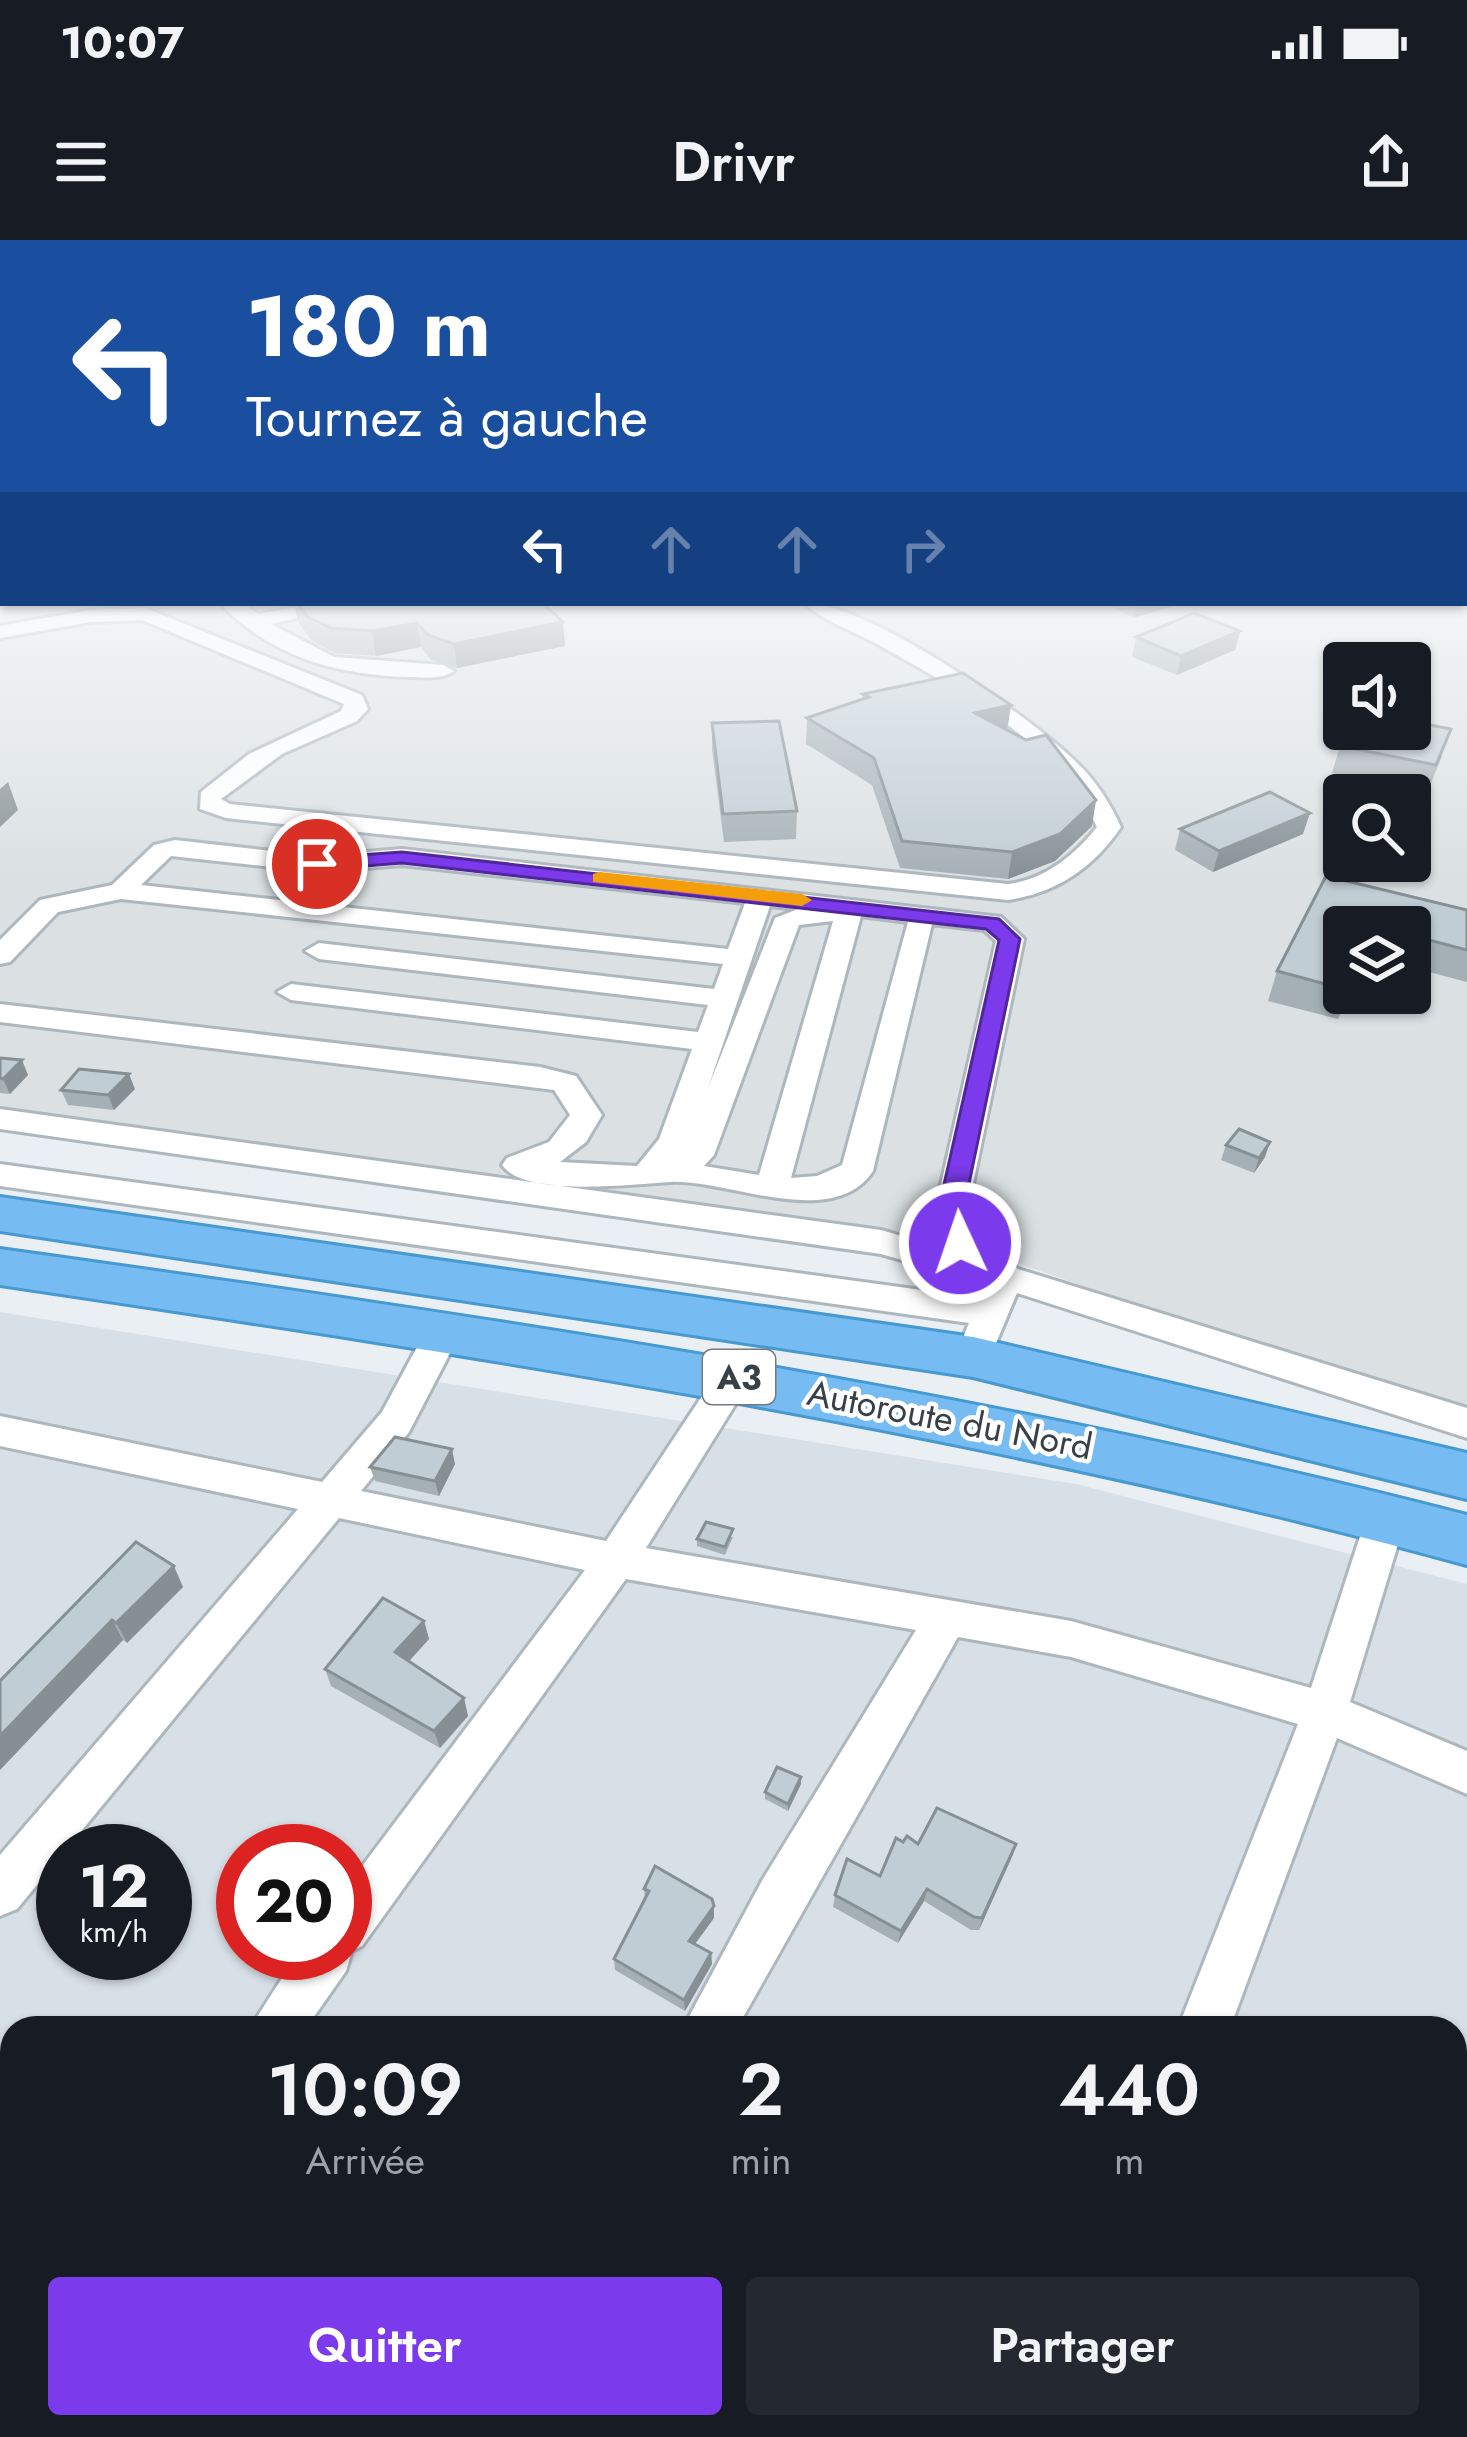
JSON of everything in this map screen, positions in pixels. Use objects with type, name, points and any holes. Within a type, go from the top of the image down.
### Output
[{"type":"highway","name":"Autoroute du Nord","points":[[0,1214],[982,1334],[1467,1476]]},
{"type":"highway","name":"Autoroute du Nord","points":[[0,1267],[735,1376],[1057,1437],[1467,1540]]},
{"type":"street","points":[[302,675],[345,691],[357,709],[259,753],[209,796],[209,804],[226,811],[1008,892],[1045,883],[1102,838],[1109,827],[1105,812],[1044,748],[943,675]]},
{"type":"street","points":[[122,891],[163,850],[176,848],[317,864],[402,857],[758,906],[973,919],[1006,932],[1008,951],[954,1198],[960,1243],[1006,1277]]},
{"type":"street","points":[[0,956],[49,906],[122,891],[739,958]]},
{"type":"street","points":[[661,1172],[758,906]]},
{"type":"street","points":[[661,1172],[698,1155],[788,918],[807,912],[980,932],[1008,951]]},
{"type":"street","points":[[229,1038],[271,1022],[343,916]]},
{"type":"street","points":[[772,1184],[848,917]]},
{"type":"street","points":[[358,1172],[504,1168],[661,1172],[830,1187],[857,1171],[919,925]]},
{"type":"street","points":[[319,951],[724,999]]},
{"type":"street","points":[[291,992],[709,1042]]},
{"type":"street","points":[[12,1012],[565,1083],[586,1115],[578,1137],[556,1152],[504,1168]]},
{"type":"street","points":[[0,1119],[358,1172],[816,1229],[1006,1277],[1467,1423]]},
{"type":"street","points":[[0,1175],[887,1302],[982,1334],[1006,1277]]},
{"type":"street","points":[[0,1892],[396,1422],[443,1332]]},
{"type":"street","points":[[372,1891],[616,1560],[735,1376]]},
{"type":"street","points":[[0,1431],[616,1560],[1071,1640],[1324,1712],[1467,1773]]},
{"type":"street","points":[[1209,2016],[1324,1712],[1386,1519]]},
{"type":"street","points":[[716,2016],[780,1896],[948,1616]]},
{"type":"street","points":[[284,2016],[309,1980]]},
{"type":"shaded area","points":[[0,675],[1323,675],[1323,750],[1431,750],[1431,675],[1467,675],[1467,1420],[943,1237],[0,1112]]},
{"type":"shaded area","points":[[0,1312],[1076,1484],[1467,1584],[1467,2016],[0,2016]]},
{"type":"building","points":[[965,675],[1011,705],[975,713],[1026,740],[1046,735],[1096,800],[1060,834],[1012,852],[902,841],[874,758],[807,718],[869,697],[863,694]]},
{"type":"building","points":[[779,721],[797,811],[723,814],[712,723]]},
{"type":"building","points":[[1431,725],[1451,729],[1436,765],[1360,750],[1431,750]]},
{"type":"building","points":[[1270,792],[1310,813],[1219,851],[1180,829]]},
{"type":"building","points":[[1323,882],[1351,882],[1467,910],[1467,950],[1431,941],[1431,906],[1323,906],[1323,983],[1277,971]]},
{"type":"building","points":[[0,1058],[22,1060],[3,1079]]},
{"type":"building","points":[[79,1069],[129,1074],[108,1095],[61,1090]]},
{"type":"building","points":[[1239,1129],[1270,1142],[1259,1158],[1226,1145]]},
{"type":"building","points":[[395,1437],[452,1449],[435,1481],[370,1467]]},
{"type":"building","points":[[706,1522],[733,1529],[725,1547],[697,1539]]},
{"type":"building","points":[[136,1542],[174,1566],[116,1623],[112,1620],[0,1736],[0,1681]]},
{"type":"building","points":[[383,1598],[424,1621],[395,1652],[464,1698],[434,1731],[325,1669]]},
{"type":"building","points":[[777,1767],[801,1777],[788,1804],[765,1792]]},
{"type":"building","points":[[937,1808],[1016,1844],[982,1918],[927,1889],[901,1931],[835,1895],[847,1859],[880,1876],[896,1838],[903,1842],[907,1836],[918,1844]]},
{"type":"building","points":[[655,1866],[712,1899],[714,1906],[689,1941],[711,1953],[684,2000],[614,1959],[649,1891],[644,1889]]},
{"type":"slow traffic","points":[[600,878],[802,900]]},
{"type":"route","points":[[317,864],[402,857],[992,923],[1010,939],[954,1198],[960,1243]]}]
